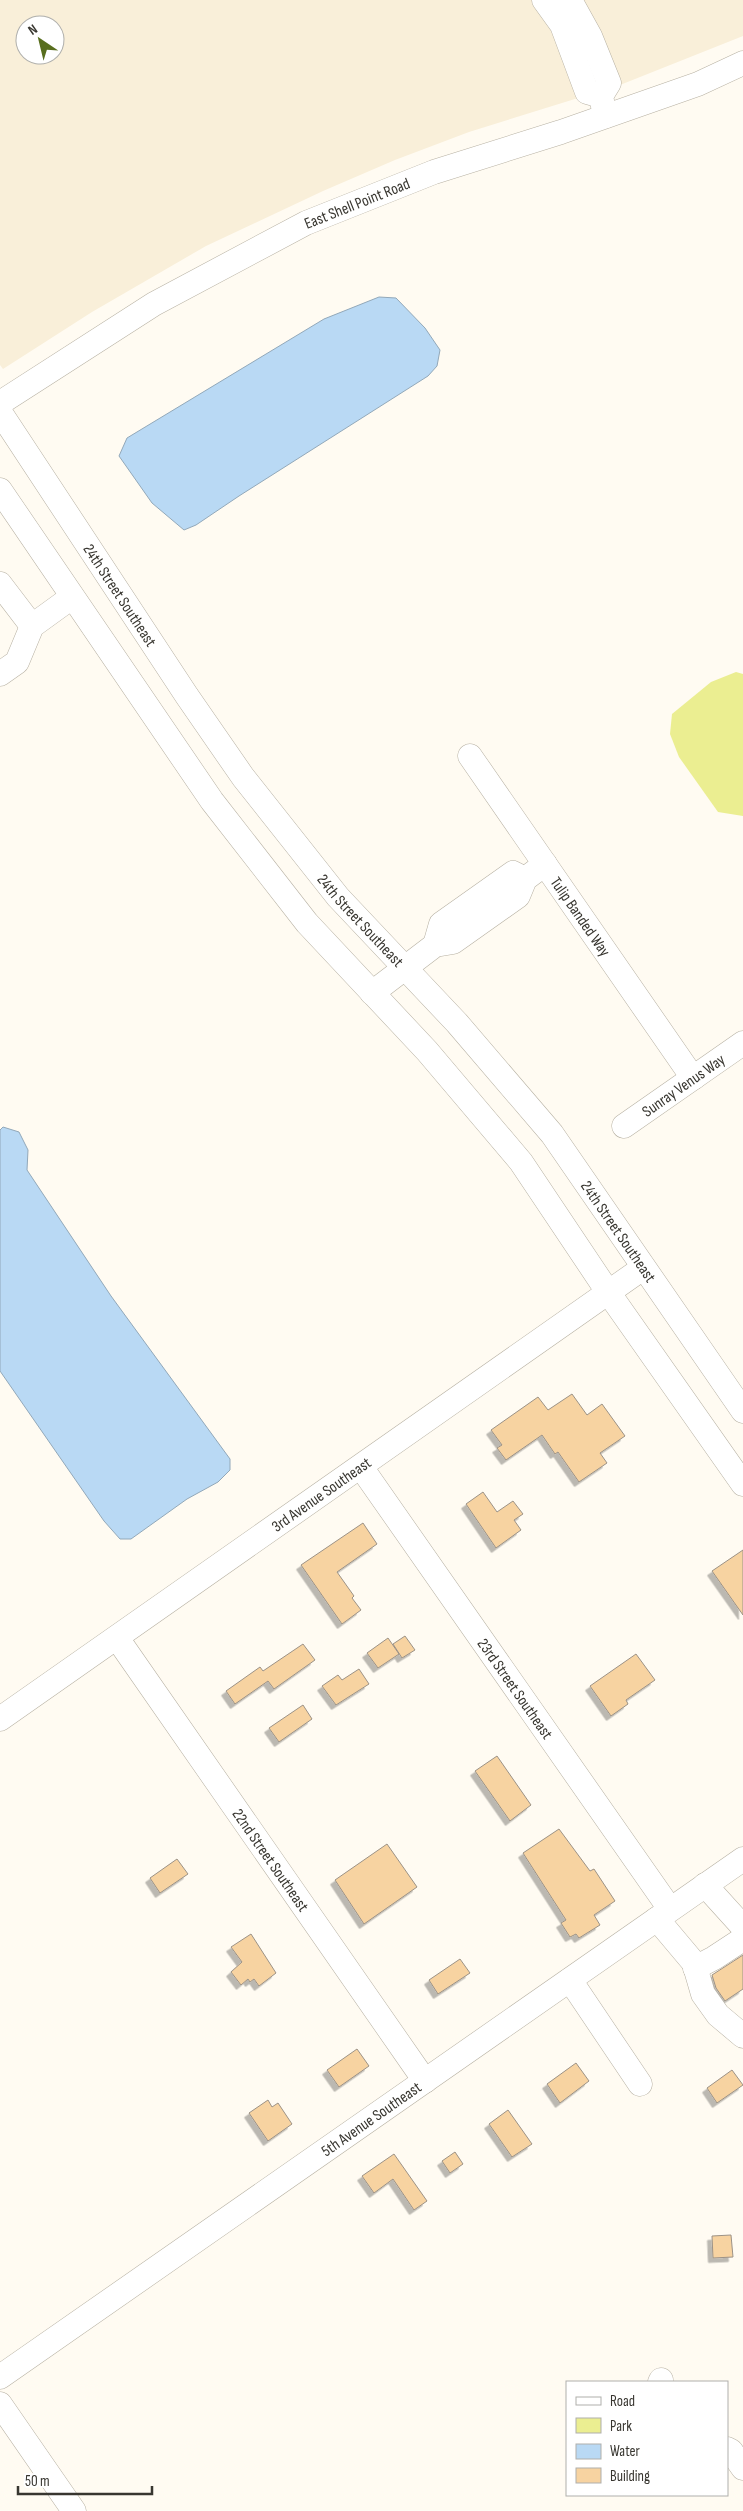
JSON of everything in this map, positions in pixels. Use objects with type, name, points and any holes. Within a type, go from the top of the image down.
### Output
[{"type":"street","points":[[544,0],[562,25],[587,92],[603,106],[609,84],[590,36],[570,0]]},
{"type":"street","name":"East Shell Point Road","points":[[0,403],[154,304],[306,223],[603,106],[698,84],[743,63]]},
{"type":"street","name":"24th Street Southeast","points":[[0,412],[187,696],[243,777],[338,897],[457,1023],[552,1134],[643,1268],[740,1399]]},
{"type":"street","points":[[0,490],[212,801],[307,923],[427,1051],[521,1162],[608,1292],[743,1484]]},
{"type":"street","points":[[0,584],[32,626]]},
{"type":"street","points":[[0,674],[17,662],[32,626],[72,597]]},
{"type":"street","name":"Tulip Banded Way","points":[[470,756],[693,1078]]},
{"type":"street","points":[[372,992],[435,945],[441,924],[512,873],[525,878],[545,864]]},
{"type":"street","name":"Sunray Venus Way","points":[[624,1126],[743,1043]]},
{"type":"street","name":"3rd Avenue Southeast","points":[[0,1719],[643,1268]]},
{"type":"street","name":"23rd Street Southeast","points":[[361,1467],[664,1914],[695,1968],[703,1994],[718,2015],[743,2036]]},
{"type":"street","name":"22nd Street Southeast","points":[[117,1638],[425,2081]]},
{"type":"street","name":"5th Avenue Southeast","points":[[0,2377],[743,1859]]},
{"type":"street","points":[[705,1885],[743,1927]]},
{"type":"street","points":[[695,1968],[743,1939]]},
{"type":"street","points":[[570,1980],[640,2084]]},
{"type":"street","points":[[0,2404],[74,2511]]},
{"type":"street","points":[[728,2450],[743,2468]]},
{"type":"shaded area","points":[[0,0],[743,0],[743,36],[620,85],[469,132],[395,160],[323,191],[206,246],[92,312],[3,369],[0,365]]},
{"type":"green space","points":[[736,672],[743,674],[743,816],[718,812],[679,757],[670,734],[672,714],[711,682]]},
{"type":"water","points":[[379,297],[396,298],[425,328],[440,350],[437,366],[428,376],[196,525],[184,530],[152,503],[119,456],[127,438],[324,319]]},
{"type":"water","points":[[3,1127],[19,1132],[28,1150],[27,1170],[111,1296],[230,1459],[230,1470],[218,1482],[187,1499],[131,1539],[120,1539],[104,1521],[0,1371],[0,1130]]},
{"type":"building","points":[[572,1394],[587,1415],[602,1404],[625,1436],[600,1453],[607,1463],[579,1482],[558,1452],[555,1454],[542,1435],[506,1460],[497,1448],[502,1445],[491,1430],[538,1397],[548,1410]]},
{"type":"building","points":[[483,1492],[497,1512],[513,1501],[523,1514],[514,1520],[521,1530],[496,1548],[466,1504]]},
{"type":"building","points":[[363,1523],[377,1544],[337,1572],[354,1596],[352,1598],[361,1610],[342,1624],[301,1565]]},
{"type":"building","points":[[743,1550],[743,1615],[712,1571]]},
{"type":"building","points":[[405,1636],[415,1650],[402,1658],[393,1644]]},
{"type":"building","points":[[388,1638],[399,1654],[378,1668],[367,1653]]},
{"type":"building","points":[[303,1644],[315,1660],[274,1689],[268,1681],[235,1704],[226,1691],[260,1667],[263,1671]]},
{"type":"building","points":[[636,1654],[655,1680],[626,1700],[628,1704],[611,1716],[590,1686]]},
{"type":"building","points":[[359,1669],[369,1684],[336,1705],[322,1686],[338,1675],[342,1680]]},
{"type":"building","points":[[303,1705],[312,1719],[279,1742],[269,1728]]},
{"type":"building","points":[[497,1756],[531,1805],[510,1821],[475,1771]]},
{"type":"building","points":[[559,1829],[590,1871],[594,1869],[615,1901],[594,1915],[600,1925],[579,1938],[576,1934],[570,1937],[561,1923],[566,1920],[523,1853]]},
{"type":"building","points":[[387,1844],[417,1887],[364,1924],[335,1880]]},
{"type":"building","points":[[177,1859],[188,1874],[160,1893],[150,1878]]},
{"type":"building","points":[[251,1934],[276,1973],[259,1986],[254,1979],[250,1982],[248,1979],[241,1985],[231,1972],[242,1962],[231,1947]]},
{"type":"building","points":[[743,1955],[743,1989],[725,2001],[716,1988],[712,1975]]},
{"type":"building","points":[[460,1959],[470,1973],[438,1994],[429,1980]]},
{"type":"building","points":[[357,2049],[369,2066],[339,2087],[327,2070]]},
{"type":"building","points":[[576,2063],[589,2081],[560,2103],[547,2084]]},
{"type":"building","points":[[732,2070],[743,2085],[717,2103],[707,2088]]},
{"type":"building","points":[[268,2100],[272,2107],[278,2103],[292,2124],[268,2141],[249,2113]]},
{"type":"building","points":[[508,2110],[532,2144],[512,2157],[489,2124]]},
{"type":"building","points":[[455,2152],[463,2164],[450,2173],[442,2161]]},
{"type":"building","points":[[394,2154],[427,2201],[414,2210],[393,2179],[374,2193],[362,2176]]},
{"type":"building","points":[[731,2235],[733,2257],[713,2258],[712,2236]]}]
